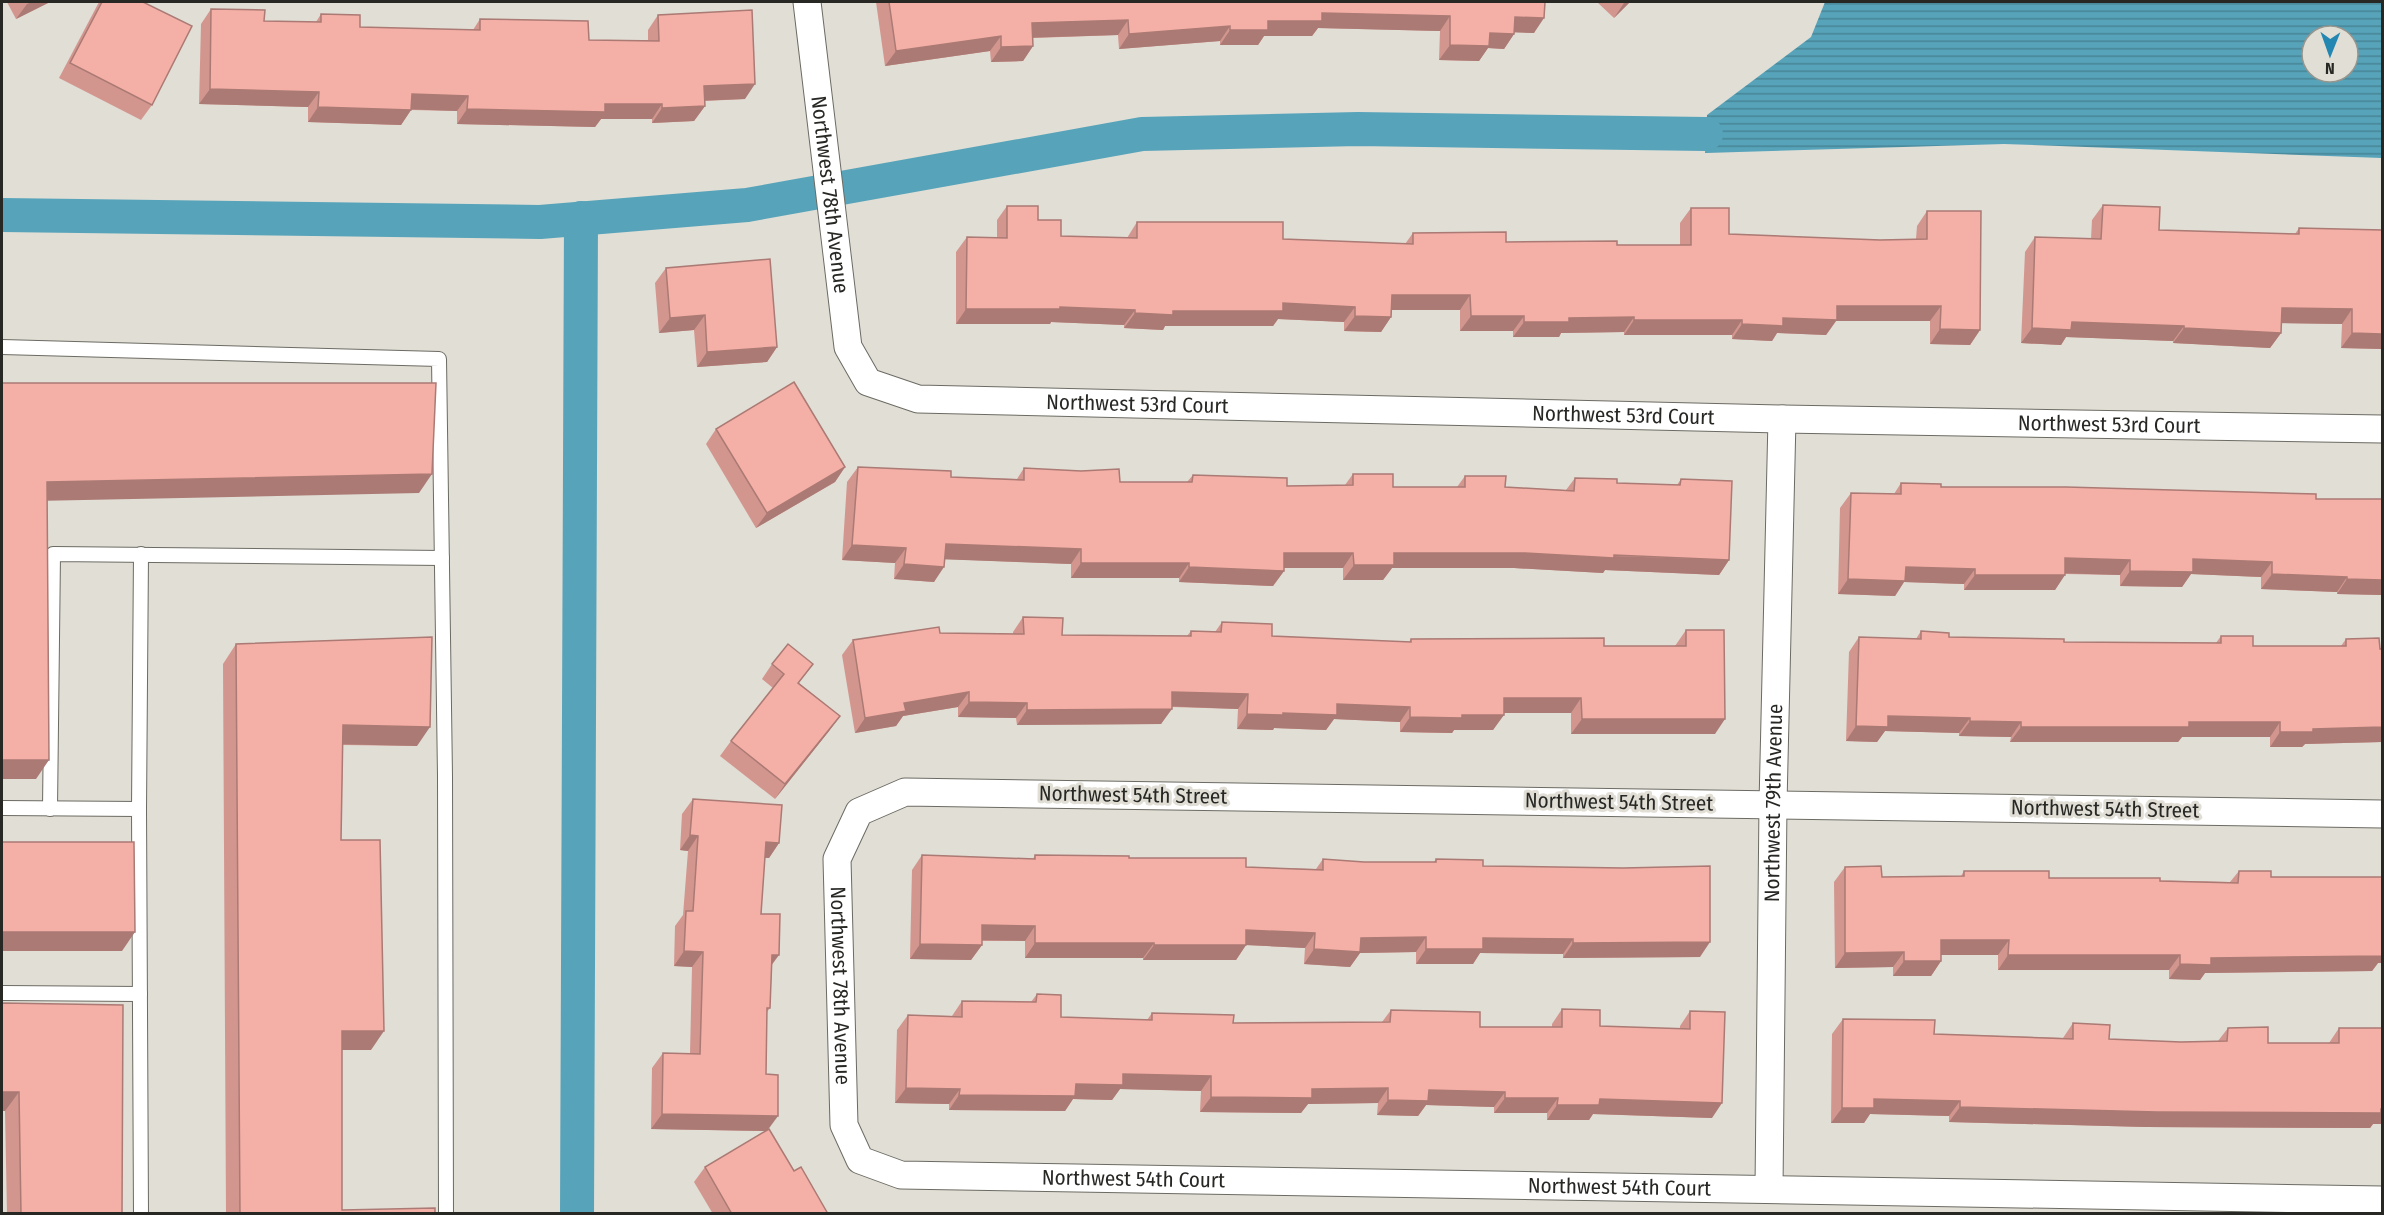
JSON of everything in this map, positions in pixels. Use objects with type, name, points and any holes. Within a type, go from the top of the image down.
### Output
[{"type":"street","name":"Northwest 78th Avenue","points":[[807,2],[848,347],[868,382]]},
{"type":"street","name":"Northwest 53rd Court","points":[[868,382],[918,399],[1782,419],[2382,429]]},
{"type":"street","name":"Northwest 79th Avenue","points":[[1769,1189],[1773,804],[1782,419]]},
{"type":"street","name":"Northwest 54th Street","points":[[859,812],[905,792],[2382,814]]},
{"type":"street","name":"Northwest 78th Avenue","points":[[859,812],[837,859],[844,1125],[860,1160]]},
{"type":"street","name":"Northwest 54th Court","points":[[860,1160],[901,1175],[2382,1200]]},
{"type":"lane","points":[[2,347],[439,359],[445,776],[446,1214]]},
{"type":"lane","points":[[50,808],[53,554],[442,558]]},
{"type":"lane","points":[[141,554],[139,809],[141,1214]]},
{"type":"lane","points":[[2,808],[139,809]]},
{"type":"lane","points":[[2,993],[140,994]]},
{"type":"water","points":[[1825,2],[2382,2],[2382,158],[2004,144],[1705,153],[1707,115],[1811,37]]},
{"type":"building","points":[[102,2],[143,2],[192,26],[152,105],[70,63]]},
{"type":"building","points":[[889,2],[1545,2],[1544,18],[1515,17],[1514,34],[1490,33],[1489,46],[1450,45],[1450,16],[1322,13],[1322,21],[1268,21],[1268,30],[1230,30],[1230,26],[1129,34],[1128,20],[1032,23],[1033,46],[1001,47],[1001,36],[896,51]]},
{"type":"building","points":[[211,9],[265,10],[264,21],[321,22],[321,14],[360,15],[360,27],[480,30],[480,19],[588,21],[589,40],[659,41],[658,15],[752,10],[755,84],[704,86],[705,106],[662,108],[662,104],[605,104],[605,112],[467,109],[468,96],[412,94],[411,110],[318,107],[319,92],[210,89]]},
{"type":"building","points":[[2103,205],[2160,207],[2159,230],[2299,234],[2299,228],[2382,230],[2382,334],[2352,333],[2352,309],[2282,308],[2281,333],[2184,328],[2184,326],[2072,322],[2071,330],[2032,328],[2035,237],[2101,239]]},
{"type":"building","points":[[1007,206],[1038,206],[1038,220],[1061,220],[1061,236],[1137,238],[1137,222],[1283,222],[1283,239],[1413,244],[1413,233],[1506,232],[1506,242],[1617,241],[1617,245],[1691,245],[1691,208],[1729,208],[1729,234],[1880,240],[1927,239],[1927,211],[1981,211],[1980,330],[1940,329],[1941,306],[1837,306],[1837,320],[1783,318],[1783,326],[1742,324],[1742,320],[1634,320],[1634,317],[1569,318],[1569,322],[1524,322],[1524,316],[1471,316],[1470,295],[1392,295],[1391,317],[1355,316],[1355,307],[1283,303],[1283,311],[1173,311],[1173,315],[1135,313],[1135,310],[1060,307],[1060,309],[966,309],[967,237],[1007,238]]},
{"type":"building","points":[[770,259],[777,347],[707,352],[705,315],[670,318],[666,268]]},
{"type":"building","points":[[794,382],[845,467],[767,513],[716,429]]},
{"type":"building","points":[[2,383],[436,383],[432,474],[47,482],[49,760],[2,760]]},
{"type":"building","points":[[858,467],[951,471],[951,477],[1024,480],[1024,468],[1081,471],[1119,469],[1120,482],[1192,482],[1193,475],[1287,478],[1287,486],[1353,485],[1353,474],[1393,474],[1393,487],[1465,487],[1465,476],[1506,476],[1505,487],[1574,491],[1575,478],[1617,479],[1617,483],[1680,485],[1681,479],[1732,481],[1729,560],[1614,555],[1614,558],[1525,553],[1394,553],[1394,565],[1354,565],[1353,553],[1284,553],[1284,571],[1189,567],[1189,563],[1081,563],[1081,549],[946,544],[944,567],[904,564],[906,548],[852,545]]},
{"type":"building","points":[[1901,483],[1941,484],[1941,487],[2066,487],[2316,494],[2316,499],[2382,499],[2382,580],[2272,574],[2272,562],[2193,559],[2193,572],[2130,571],[2130,560],[2065,558],[2065,575],[1975,575],[1975,569],[1906,567],[1905,581],[1848,579],[1851,493],[1901,494]]},
{"type":"building","points":[[1023,617],[1063,618],[1062,635],[1191,636],[1191,631],[1221,632],[1222,622],[1272,624],[1272,636],[1411,642],[1411,639],[1604,638],[1604,646],[1686,646],[1686,630],[1724,630],[1725,719],[1582,719],[1581,698],[1504,698],[1504,715],[1462,715],[1462,718],[1410,717],[1410,707],[1337,704],[1337,715],[1247,714],[1248,694],[1172,692],[1172,709],[1027,710],[1027,703],[969,702],[969,692],[904,703],[906,711],[865,718],[853,640],[939,627],[940,633],[1024,634]]},
{"type":"building","points":[[1921,631],[1949,633],[1949,637],[2064,639],[2064,642],[2221,643],[2221,636],[2253,636],[2253,646],[2346,646],[2346,639],[2379,638],[2380,649],[2382,649],[2382,727],[2280,732],[2280,722],[2189,722],[2189,727],[2021,727],[2021,722],[1888,716],[1888,727],[1856,726],[1859,637],[1921,639]]},
{"type":"building","points":[[432,637],[430,727],[343,725],[341,840],[380,840],[384,1031],[342,1031],[342,1210],[435,1208],[435,1214],[240,1214],[236,644]]},
{"type":"building","points":[[788,644],[813,664],[798,683],[840,716],[785,784],[731,741],[784,674],[772,664]]},
{"type":"building","points":[[693,799],[782,805],[779,843],[766,842],[761,914],[780,914],[779,955],[772,955],[770,1008],[767,1008],[766,1074],[778,1075],[778,1116],[662,1114],[663,1053],[700,1054],[703,952],[684,951],[686,911],[693,911],[698,836],[690,835]]},
{"type":"building","points":[[2,842],[134,842],[135,932],[2,932]]},
{"type":"building","points":[[922,855],[1035,859],[1035,855],[1246,858],[1246,867],[1323,870],[1323,859],[1364,862],[1483,860],[1483,866],[1623,868],[1710,866],[1710,942],[1573,943],[1573,939],[1483,938],[1483,949],[1426,949],[1426,937],[1361,938],[1360,952],[1314,949],[1315,933],[1246,930],[1246,945],[1035,943],[1035,926],[982,925],[982,945],[920,944]]},
{"type":"building","points":[[1881,866],[1882,877],[1964,876],[1964,871],[2049,871],[2049,878],[2160,878],[2160,881],[2238,883],[2239,871],[2271,871],[2271,877],[2382,877],[2382,956],[2211,958],[2211,965],[2180,964],[2180,955],[2008,955],[2009,940],[1941,940],[1941,961],[1904,961],[1904,952],[1845,953],[1845,867]]},
{"type":"building","points":[[1037,994],[1061,995],[1061,1017],[1152,1020],[1152,1013],[1234,1015],[1233,1023],[1390,1022],[1391,1010],[1480,1012],[1480,1027],[1562,1027],[1562,1009],[1600,1010],[1600,1026],[1690,1029],[1690,1011],[1725,1012],[1722,1103],[1600,1099],[1599,1105],[1557,1105],[1558,1098],[1505,1098],[1505,1092],[1429,1090],[1428,1101],[1388,1100],[1388,1088],[1312,1089],[1312,1098],[1211,1097],[1211,1076],[1123,1074],[1123,1085],[1076,1084],[1075,1096],[959,1095],[960,1089],[906,1088],[908,1015],[962,1017],[962,1001],[1036,1002]]},
{"type":"building","points":[[2,1003],[123,1005],[122,1214],[21,1214],[19,1092],[2,1092]]},
{"type":"building","points":[[1843,1019],[1935,1020],[1934,1034],[2073,1039],[2073,1023],[2110,1025],[2109,1039],[2181,1042],[2227,1041],[2228,1028],[2268,1027],[2268,1043],[2339,1043],[2339,1028],[2382,1028],[2382,1109],[2381,1113],[2157,1112],[1960,1107],[1960,1101],[1874,1099],[1874,1108],[1842,1108]]},
{"type":"building","points":[[769,1129],[794,1171],[801,1167],[828,1214],[732,1214],[705,1167]]},
{"type":"waterway","points":[[2,215],[540,222],[747,205],[1142,134],[1358,129],[1706,134]]},
{"type":"waterway","points":[[577,1214],[581,218]]}]
